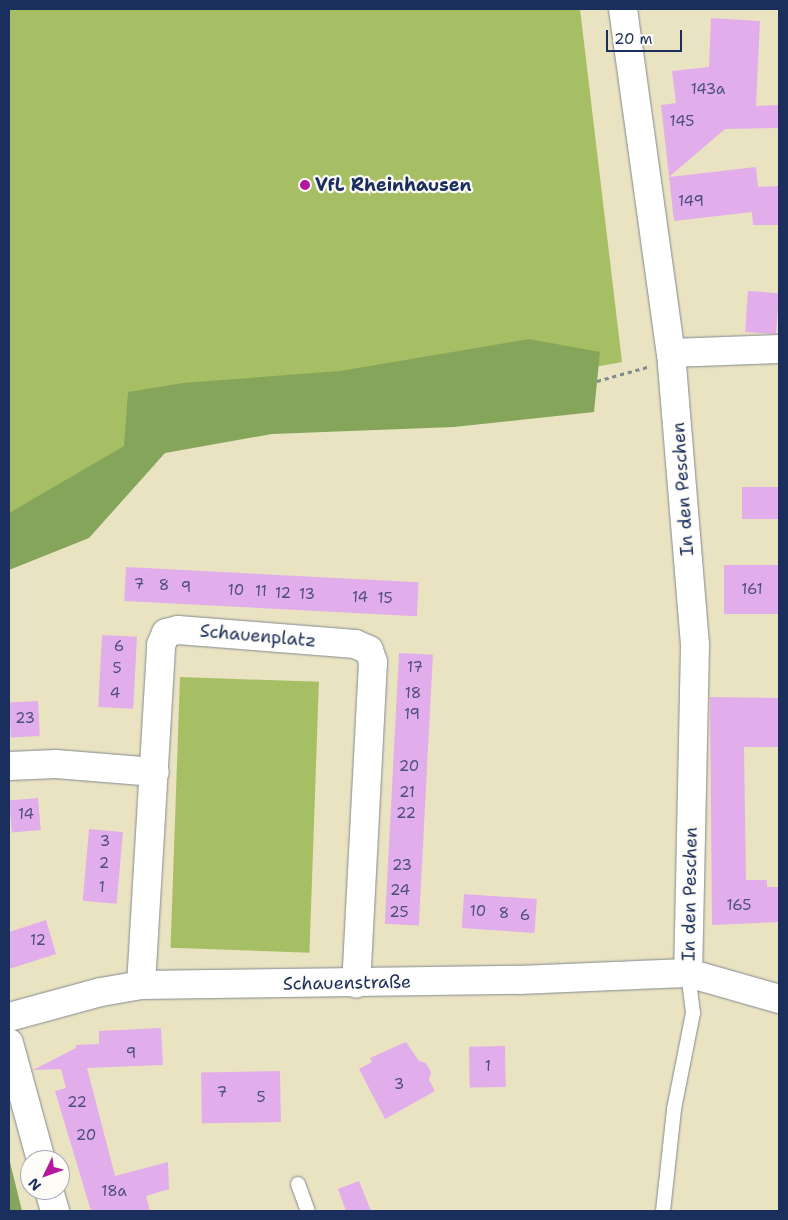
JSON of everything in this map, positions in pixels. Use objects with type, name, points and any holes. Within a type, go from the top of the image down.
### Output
[{"type":"street","name":"In den Peschen","points":[[623,9],[672,358],[695,645],[688,973]]},
{"type":"street","points":[[672,358],[779,349]]},
{"type":"street","name":"Schauenplatz","points":[[141,985],[161,645],[166,633],[178,630],[355,644],[369,650],[372,662],[356,984]]},
{"type":"street","points":[[9,766],[56,764],[154,772]]},
{"type":"street","name":"Schauenstraße","points":[[9,1017],[101,992],[141,985],[356,984],[688,973],[779,1000]]},
{"type":"street","points":[[9,1043],[38,1150]]},
{"type":"lane","points":[[663,1211],[674,1109],[693,1013],[688,973]]},
{"type":"lane","points":[[298,1184],[308,1211]]},
{"type":"path","points":[[597,381],[672,358]]},
{"type":"green space","name":"VfL Rheinhausen","points":[[9,9],[580,9],[622,362],[160,446],[9,532]]},
{"type":"green space","points":[[529,339],[600,352],[594,412],[454,427],[272,434],[165,453],[89,538],[9,570],[9,513],[124,446],[128,392],[183,383],[340,371]]},
{"type":"green space","points":[[180,677],[319,682],[309,953],[171,948]]},
{"type":"green space","points":[[9,1158],[22,1211],[9,1211]]},
{"type":"building","points":[[711,18],[760,21],[756,106],[779,105],[779,128],[725,129],[669,177],[661,105],[676,103],[672,71],[709,67]]},
{"type":"building","points":[[756,167],[758,187],[779,186],[779,225],[753,225],[752,212],[674,221],[669,177]]},
{"type":"building","points":[[748,291],[779,293],[776,334],[745,332]]},
{"type":"building","points":[[742,487],[778,487],[778,519],[742,519]]},
{"type":"building","points":[[724,565],[779,565],[779,614],[724,614]]},
{"type":"building","points":[[126,567],[419,582],[417,616],[124,601]]},
{"type":"building","points":[[102,635],[137,637],[133,709],[98,707]]},
{"type":"building","points":[[399,653],[433,655],[419,925],[385,924]]},
{"type":"building","points":[[710,697],[779,698],[779,747],[744,747],[746,880],[767,880],[767,887],[779,887],[779,922],[712,925]]},
{"type":"building","points":[[38,701],[40,736],[11,737],[9,703]]},
{"type":"building","points":[[38,798],[41,830],[12,832],[9,801]]},
{"type":"building","points":[[89,829],[123,832],[117,904],[83,901]]},
{"type":"building","points":[[464,894],[537,899],[534,933],[462,928]]},
{"type":"building","points":[[46,920],[56,954],[9,969],[9,932]]},
{"type":"building","points":[[161,1028],[163,1065],[87,1068],[115,1176],[168,1162],[169,1189],[146,1196],[150,1211],[91,1211],[55,1091],[66,1088],[61,1069],[33,1070],[76,1048],[76,1045],[99,1044],[99,1031]]},
{"type":"building","points":[[406,1042],[419,1061],[426,1063],[431,1072],[429,1080],[435,1091],[385,1119],[359,1069],[372,1062],[370,1058]]},
{"type":"building","points":[[505,1046],[506,1087],[470,1088],[469,1047]]},
{"type":"building","points":[[280,1071],[281,1122],[202,1123],[201,1072]]},
{"type":"building","points":[[359,1181],[371,1211],[346,1211],[338,1189]]},
{"type":"place","name":"VfL Rheinhausen","points":[[305,185]]}]
